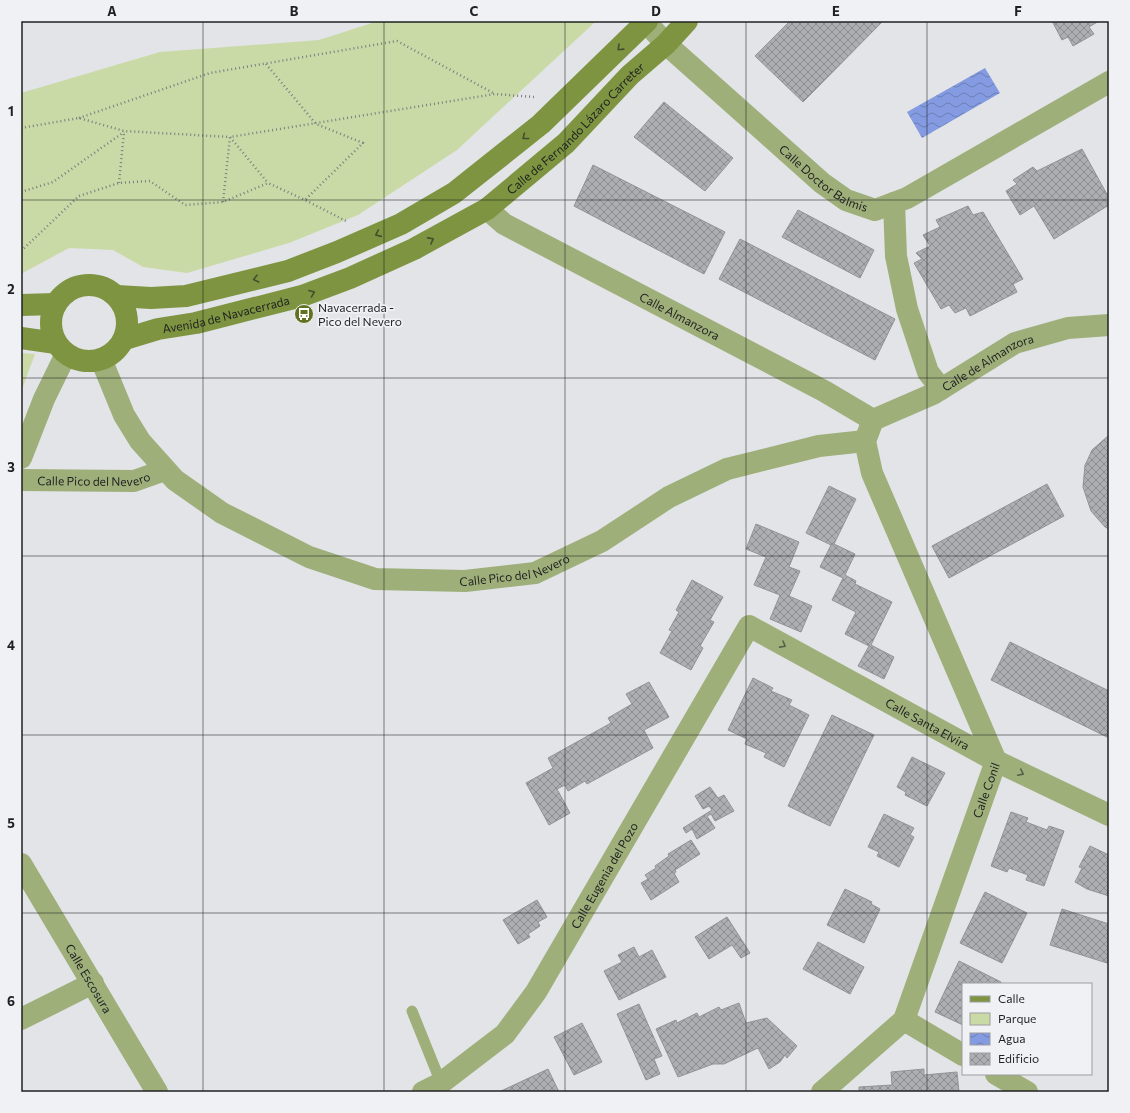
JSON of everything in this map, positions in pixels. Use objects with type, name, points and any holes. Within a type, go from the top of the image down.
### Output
[{"type":"street","name":"Calle Doctor Balmis","points":[[646,21],[666,44],[822,183],[846,200],[875,210],[908,198],[1109,82]]},
{"type":"street","points":[[21,458],[44,399],[61,349],[50,323],[56,304],[73,288],[98,286],[117,296],[152,298],[186,296],[288,271],[337,252],[401,224],[454,193],[541,124],[646,21]]},
{"type":"street","name":"Calle de Fernando Lázaro Carreter","points":[[457,226],[487,209],[566,143],[630,75],[666,44],[687,21]]},
{"type":"street","points":[[894,203],[896,256],[907,309],[928,372],[941,389]]},
{"type":"street","name":"Calle Almanzora","points":[[487,209],[504,224],[824,391],[873,420]]},
{"type":"street","name":"Avenida de Navacerrada","points":[[125,339],[158,329],[196,323],[302,296],[358,275],[414,249],[457,226]]},
{"type":"street","points":[[21,338],[61,349],[89,362],[108,358],[125,339],[128,316],[117,296]]},
{"type":"street","points":[[21,304],[56,304]]},
{"type":"street","name":"Calle de Almanzora","points":[[873,420],[941,389],[1015,342],[1068,328],[1109,325]]},
{"type":"street","name":"Calle Pico del Nevero","points":[[101,359],[124,415],[140,441],[175,480],[222,513],[309,557],[375,579],[465,581],[535,573],[602,541],[670,497],[727,469],[819,446],[865,442]]},
{"type":"street","points":[[865,442],[873,420]]},
{"type":"street","name":"Calle Conil","points":[[822,1092],[904,1020],[996,761],[872,473],[865,442]]},
{"type":"street","name":"Calle Pico del Nevero","points":[[21,480],[134,481],[166,470]]},
{"type":"street","name":"Calle Santa Elvira","points":[[749,626],[996,761],[1109,815]]},
{"type":"street","name":"Calle Eugenia del Pozo","points":[[436,1089],[505,1034],[536,992],[749,626]]},
{"type":"street","name":"Calle Escosura","points":[[21,864],[157,1092]]},
{"type":"street","points":[[21,1019],[93,983]]},
{"type":"street","points":[[904,1020],[962,1053]]},
{"type":"street","points":[[998,1075],[1027,1092]]},
{"type":"lane","points":[[412,1012],[436,1089]]},
{"type":"path","points":[[21,128],[79,118],[210,73],[396,41],[495,94]]},
{"type":"path","points":[[265,64],[316,124],[362,143],[304,200]]},
{"type":"path","points":[[79,118],[124,132],[230,137],[495,94],[566,100]]},
{"type":"path","points":[[119,183],[124,132]]},
{"type":"path","points":[[21,192],[52,182],[124,132]]},
{"type":"path","points":[[230,137],[268,183],[374,236]]},
{"type":"path","points":[[223,202],[230,137]]},
{"type":"path","points":[[21,251],[79,196],[119,183],[150,181],[185,205],[223,202],[268,183]]},
{"type":"green space","points":[[378,21],[593,21],[594,23],[457,150],[358,215],[289,243],[187,273],[143,267],[113,250],[69,248],[21,274],[21,93],[160,52],[319,40]]},
{"type":"green space","points":[[21,353],[35,354],[21,392]]},
{"type":"water","points":[[985,68],[1000,93],[922,138],[907,112]]},
{"type":"building","points":[[790,21],[883,21],[803,102],[755,56]]},
{"type":"building","points":[[1052,21],[1099,21],[1089,27],[1094,34],[1073,46],[1068,37],[1062,40]]},
{"type":"building","points":[[664,102],[733,158],[705,191],[634,137]]},
{"type":"building","points":[[1082,149],[1109,198],[1109,205],[1054,239],[1034,206],[1020,215],[1006,191],[1017,184],[1013,180],[1033,167],[1037,171]]},
{"type":"building","points":[[593,165],[725,232],[704,274],[574,206]]},
{"type":"building","points":[[968,206],[973,215],[983,212],[1023,279],[1013,284],[1017,292],[970,316],[966,308],[955,313],[949,305],[941,309],[914,263],[922,259],[916,253],[930,246],[923,235],[940,227],[936,220]]},
{"type":"building","points":[[798,210],[874,250],[860,278],[782,237]]},
{"type":"building","points":[[740,239],[895,319],[875,360],[719,279]]},
{"type":"building","points":[[1108,436],[1109,529],[1105,527],[1091,511],[1083,487],[1085,465],[1092,450]]},
{"type":"building","points":[[1047,484],[1064,516],[949,578],[932,546]]},
{"type":"building","points":[[829,486],[856,499],[834,544],[855,554],[845,575],[856,581],[855,584],[892,602],[871,645],[894,657],[884,679],[858,666],[869,646],[845,634],[856,612],[832,600],[843,578],[820,567],[831,545],[806,533]]},
{"type":"building","points":[[756,524],[799,542],[789,567],[800,571],[789,596],[812,606],[801,632],[770,619],[780,595],[754,585],[766,557],[746,549]]},
{"type":"building","points":[[692,580],[723,597],[710,620],[714,622],[700,646],[703,648],[691,670],[660,653],[672,631],[669,630],[679,612],[676,610]]},
{"type":"building","points":[[1010,642],[1109,691],[1109,738],[991,680]]},
{"type":"building","points":[[753,678],[773,688],[771,691],[792,700],[789,705],[809,715],[784,767],[764,757],[766,753],[745,744],[747,739],[728,730]]},
{"type":"building","points":[[649,682],[669,717],[644,730],[653,748],[587,784],[585,781],[568,791],[565,785],[557,789],[570,813],[549,825],[526,783],[553,768],[548,758],[611,723],[608,718],[632,704],[626,694]]},
{"type":"building","points":[[832,715],[874,735],[830,826],[788,806]]},
{"type":"building","points":[[912,757],[945,773],[927,806],[905,795],[906,792],[897,787]]},
{"type":"building","points":[[710,787],[718,798],[724,795],[734,811],[715,821],[711,814],[707,816],[715,828],[697,839],[692,829],[686,833],[683,828],[712,810],[709,806],[703,809],[695,796]]},
{"type":"building","points":[[1011,812],[1028,818],[1026,822],[1047,830],[1049,826],[1064,831],[1044,886],[1026,880],[1028,875],[1009,868],[1007,872],[991,866]]},
{"type":"building","points":[[884,814],[914,828],[910,835],[914,837],[899,867],[877,856],[879,852],[868,847]]},
{"type":"building","points":[[691,840],[700,854],[675,870],[676,872],[674,873],[679,882],[651,900],[641,883],[648,879],[645,875],[656,868],[655,866],[669,856],[668,854]]},
{"type":"building","points":[[1090,846],[1109,855],[1109,896],[1087,889],[1075,882],[1082,868],[1079,867]]},
{"type":"building","points":[[845,889],[872,902],[871,904],[880,909],[864,943],[827,925]]},
{"type":"building","points":[[985,892],[1027,913],[1002,963],[960,943]]},
{"type":"building","points":[[537,900],[547,917],[538,922],[540,926],[528,934],[530,937],[518,944],[503,920]]},
{"type":"building","points":[[1062,909],[1109,924],[1109,956],[1107,963],[1050,945]]},
{"type":"building","points":[[727,917],[750,953],[741,958],[732,945],[709,959],[695,937]]},
{"type":"building","points":[[818,942],[864,967],[850,994],[803,969]]},
{"type":"building","points":[[634,947],[639,957],[652,950],[666,977],[619,1000],[604,971],[622,962],[618,955]]},
{"type":"building","points":[[959,961],[1001,982],[962,983],[962,1025],[935,1012]]},
{"type":"building","points":[[739,1003],[746,1023],[767,1018],[797,1046],[787,1058],[785,1055],[780,1062],[769,1069],[758,1048],[724,1064],[713,1064],[678,1077],[656,1029],[676,1020],[677,1023],[697,1013],[699,1017],[719,1007],[721,1010]]},
{"type":"building","points":[[639,1004],[662,1056],[654,1059],[660,1074],[646,1080],[617,1014]]},
{"type":"building","points":[[582,1023],[602,1062],[574,1075],[554,1037]]},
{"type":"building","points":[[548,1069],[559,1092],[499,1092]]},
{"type":"building","points":[[924,1069],[924,1075],[957,1072],[959,1092],[859,1092],[859,1087],[892,1085],[891,1072]]},
{"type":"place","name":"Navacerrada - Pico del Nevero","points":[[304,314]]}]
